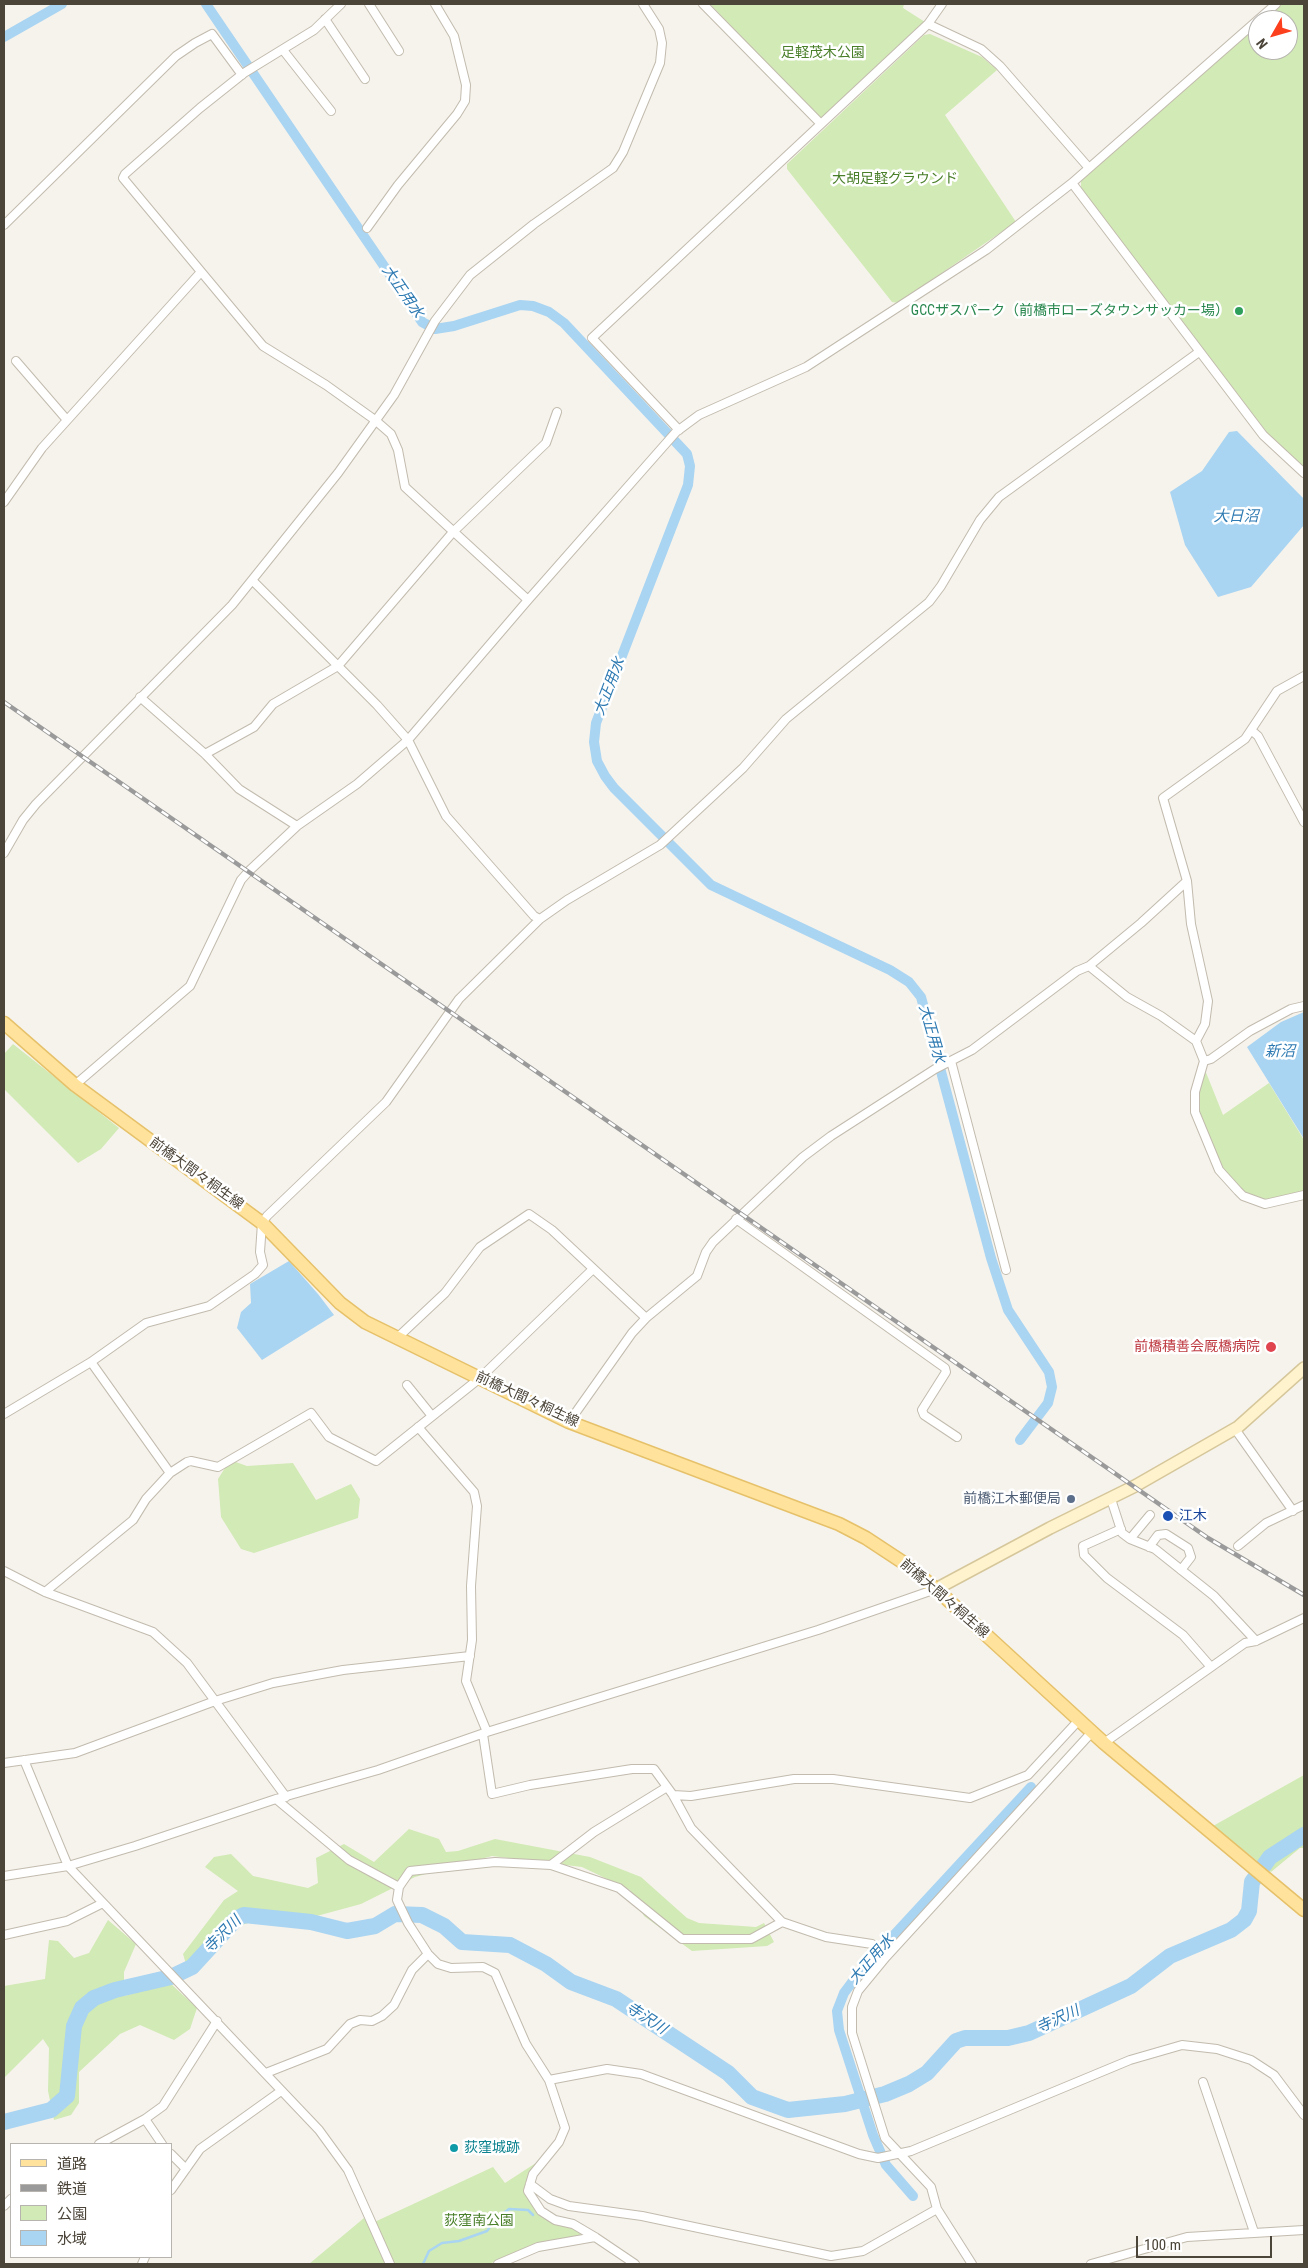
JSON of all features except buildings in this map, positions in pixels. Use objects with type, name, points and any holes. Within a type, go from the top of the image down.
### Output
[{"type":"main road","name":"前橋大間々桐生線","points":[[4,1023],[75,1085],[262,1223],[340,1303],[365,1322],[396,1339],[570,1422],[839,1524],[866,1538],[907,1565],[936,1588],[1104,1743],[1304,1910]]},
{"type":"street","points":[[341,4],[314,30],[243,74],[200,108],[125,174],[123,178],[200,273],[263,346],[375,420],[391,434],[405,487],[528,600]]},
{"type":"street","points":[[369,4],[399,52]]},
{"type":"street","points":[[367,228],[398,185],[458,114],[465,102],[466,85],[454,36],[435,4]]},
{"type":"street","points":[[4,853],[23,820],[36,804],[76,761],[117,724],[140,697],[232,605],[338,473],[402,381],[435,321],[462,284],[477,269],[534,224],[607,174],[617,163],[660,63],[662,43],[659,29],[642,4]]},
{"type":"street","points":[[703,4],[821,124]]},
{"type":"street","points":[[678,431],[592,338],[706,231],[781,164],[928,24],[942,4]]},
{"type":"street","points":[[75,1085],[190,986],[241,880],[297,826],[357,784],[408,740],[665,443],[678,431],[700,415],[806,367],[986,250],[1072,183],[1276,4]]},
{"type":"street","points":[[325,19],[365,79]]},
{"type":"street","points":[[928,24],[981,49],[1000,66],[1089,168]]},
{"type":"street","points":[[4,225],[176,56],[195,43],[212,34],[243,74]]},
{"type":"street","points":[[283,50],[331,111]]},
{"type":"street","points":[[1072,183],[1264,435],[1304,473]]},
{"type":"street","points":[[4,502],[42,448],[200,273]]},
{"type":"street","points":[[4,1414],[90,1362],[146,1323],[209,1306],[255,1274],[263,1265],[260,1252],[262,1223],[266,1216],[386,1102],[454,1005],[540,919],[567,900],[660,845],[754,757],[786,719],[928,602],[941,586],[980,520],[999,498],[1199,352]]},
{"type":"street","points":[[16,361],[67,420]]},
{"type":"street","points":[[205,754],[254,727],[273,704],[338,666],[454,532],[546,443],[557,412]]},
{"type":"street","points":[[252,580],[378,705],[408,740],[446,816],[534,916],[540,919]]},
{"type":"street","points":[[1196,1041],[1205,1024],[1208,1001],[1191,924],[1187,881],[1163,798],[1245,739],[1277,691],[1304,676]]},
{"type":"street","points":[[140,697],[205,754],[239,790],[297,826]]},
{"type":"street","points":[[1251,730],[1258,736],[1304,822]]},
{"type":"street","points":[[570,1422],[632,1333],[646,1318],[697,1276],[708,1247],[736,1219],[816,1147],[935,1068],[972,1050],[1077,971],[1089,966],[1141,923],[1187,881]]},
{"type":"street","points":[[1089,966],[1127,997],[1161,1016],[1196,1041],[1204,1061],[1195,1092],[1195,1112],[1219,1170],[1243,1196],[1265,1204],[1304,1195]]},
{"type":"street","points":[[1204,1061],[1211,1059],[1250,1031],[1292,1009],[1304,1006]]},
{"type":"street","points":[[949,1062],[1006,1270]]},
{"type":"street","points":[[396,1339],[445,1293],[480,1247],[529,1214],[552,1230],[646,1318]]},
{"type":"street","points":[[736,1219],[945,1368],[946,1372],[922,1410],[924,1415],[957,1437]]},
{"type":"street","points":[[45,1592],[133,1520],[146,1499],[170,1473],[192,1461],[218,1468],[311,1413],[329,1437],[376,1462],[480,1378],[593,1269]]},
{"type":"street","points":[[90,1362],[170,1473]]},
{"type":"street","points":[[4,1876],[68,1866],[276,1799],[378,1770],[485,1733],[818,1630],[936,1588],[1050,1528],[1110,1499],[1234,1429],[1257,1412],[1304,1368]]},
{"type":"street","points":[[407,1385],[432,1416]]},
{"type":"street","points":[[418,1427],[474,1492],[477,1506],[471,1586],[472,1640],[466,1681],[485,1733],[492,1794],[530,1785],[632,1769],[654,1770],[673,1795],[691,1828],[782,1922],[826,1937],[875,1946],[885,1955]]},
{"type":"street","points":[[1234,1429],[1293,1512]]},
{"type":"street","points":[[1110,1499],[1121,1529],[1130,1539],[1149,1547],[1214,1596],[1256,1641]]},
{"type":"street","points":[[1238,1546],[1266,1522],[1293,1512],[1304,1505]]},
{"type":"street","points":[[1130,1539],[1150,1515]]},
{"type":"street","points":[[1121,1529],[1083,1546],[1084,1555],[1106,1576],[1183,1635],[1211,1667]]},
{"type":"street","points":[[1149,1547],[1158,1535],[1166,1534],[1188,1548],[1191,1557],[1180,1570]]},
{"type":"street","points":[[4,1571],[45,1592],[153,1632],[188,1663],[286,1797]]},
{"type":"street","points":[[1104,1743],[1245,1643],[1256,1641],[1304,1618]]},
{"type":"street","points":[[4,1763],[75,1753],[215,1701],[273,1682],[343,1670],[470,1656]]},
{"type":"street","points":[[673,1795],[692,1796],[794,1779],[833,1779],[970,1798],[1028,1775],[1085,1726]]},
{"type":"street","points":[[972,2264],[937,2209],[931,2187],[895,2154],[885,2138],[852,2033],[852,2007],[858,1991],[885,1955],[1085,1726]]},
{"type":"street","points":[[24,1760],[68,1866],[319,2130],[348,2170],[390,2264]]},
{"type":"street","points":[[551,1865],[594,1832],[667,1787]]},
{"type":"street","points":[[276,1799],[349,1860],[399,1887]]},
{"type":"street","points":[[635,2264],[595,2236],[573,2224],[555,2220],[541,2211],[528,2191],[533,2174],[559,2142],[565,2128],[549,2080],[526,2044],[495,1972],[483,1967],[451,1968],[438,1964],[428,1954],[408,1923],[397,1900],[399,1887],[410,1870],[495,1862],[551,1865],[619,1888],[682,1939],[751,1939],[782,1922]]},
{"type":"street","points":[[4,1935],[67,1921],[103,1902]]},
{"type":"street","points":[[266,2073],[327,2049],[350,2024],[360,2020],[372,2021],[382,2016],[394,2005],[412,1970],[428,1954]]},
{"type":"street","points":[[101,2143],[145,2119],[163,2106],[217,2021]]},
{"type":"street","points":[[549,2080],[607,2069],[641,2074],[860,2154],[878,2158],[911,2151],[1130,2060],[1182,2045],[1216,2049],[1251,2060],[1274,2075],[1304,2115]]},
{"type":"street","points":[[1203,2082],[1254,2232]]},
{"type":"street","points":[[172,2189],[200,2149],[281,2091]]},
{"type":"street","points":[[145,2119],[161,2143]]},
{"type":"street","points":[[172,2155],[186,2169]]},
{"type":"street","points":[[530,2184],[550,2199],[569,2206],[642,2216],[831,2256],[863,2251],[937,2209]]},
{"type":"street","points":[[1091,2264],[1188,2237],[1304,2230]]},
{"type":"street","points":[[498,2264],[538,2247],[595,2236]]},
{"type":"green space","name":"足軽茂木公園","points":[[710,4],[904,4],[903,8],[925,22],[821,120]]},
{"type":"green space","name":"GCCザスパーク（前橋市ローズタウンサッカー場）","points":[[1282,4],[1304,4],[1304,466],[1302,467],[1268,434],[1081,188],[1081,181],[1248,34],[1248,60],[1298,60],[1298,10],[1275,10]]},
{"type":"green space","name":"大胡足軽グラウンド","points":[[930,34],[982,57],[997,70],[945,115],[1016,222],[898,303],[892,302],[787,169],[787,164],[924,35]]},
{"type":"green space","points":[[13,1044],[119,1128],[101,1149],[78,1163],[4,1089],[4,1054]]},
{"type":"green space","points":[[1205,1070],[1223,1115],[1269,1083],[1304,1140],[1304,1191],[1265,1201],[1245,1192],[1222,1168],[1198,1111],[1197,1092]]},
{"type":"green space","points":[[230,1460],[247,1466],[293,1463],[316,1500],[351,1484],[360,1499],[358,1518],[254,1553],[241,1549],[221,1517],[218,1479]]},
{"type":"green space","points":[[1304,1775],[1304,1848],[1300,1848],[1271,1872],[1213,1826]]},
{"type":"green space","points":[[409,1829],[439,1839],[446,1852],[458,1851],[495,1839],[590,1857],[641,1877],[687,1918],[699,1923],[756,1927],[764,1923],[774,1942],[767,1946],[692,1951],[644,1916],[630,1890],[582,1867],[492,1856],[415,1877],[361,1904],[313,1917],[260,1919],[233,1928],[212,1952],[186,1964],[183,1954],[224,1900],[238,1891],[205,1867],[214,1857],[231,1854],[253,1876],[308,1888],[318,1883],[316,1858],[344,1844],[374,1862]]},
{"type":"green space","points":[[108,1920],[136,1944],[124,1972],[124,1996],[170,1983],[197,2008],[190,2029],[174,2040],[140,2025],[120,2034],[79,2072],[79,2103],[71,2115],[54,2120],[48,2091],[49,2048],[43,2039],[4,2078],[4,1986],[45,1979],[49,1940],[58,1941],[74,1958],[89,1953]]},
{"type":"green space","name":"荻窪南公園","points":[[542,2159],[525,2191],[540,2216],[557,2224],[572,2227],[583,2234],[582,2237],[535,2245],[489,2264],[309,2264],[364,2218],[368,2225],[493,2167],[505,2183]]},
{"type":"water","name":"大日沼","points":[[1237,431],[1304,499],[1304,525],[1251,587],[1218,597],[1185,545],[1170,492],[1202,471],[1229,432]]},
{"type":"water","name":"新沼","points":[[1304,1012],[1304,1139],[1247,1047],[1281,1022]]},
{"type":"water","points":[[289,1261],[334,1315],[262,1360],[237,1328],[241,1312],[251,1303],[250,1284]]},
{"type":"waterway","name":"大正用水","points":[[4,37],[62,4]]},
{"type":"waterway","name":"大正用水","points":[[206,4],[422,322],[435,329],[454,326],[520,305],[533,306],[549,312],[564,323],[687,454],[690,466],[688,485],[596,723],[594,742],[597,761],[614,788],[711,885],[890,970],[909,982],[921,997],[991,1258],[1008,1310],[1049,1372],[1052,1387],[1048,1403],[1020,1440]]},
{"type":"waterway","name":"大正用水","points":[[913,2196],[886,2165],[873,2135],[839,2030],[837,2011],[844,1993],[859,1973],[1031,1787]]},
{"type":"waterway","name":"寺沢川","points":[[4,2122],[51,2110],[67,2096],[74,2026],[82,2008],[94,1998],[115,1990],[171,1977],[192,1967],[236,1919],[244,1915],[311,1922],[347,1931],[375,1926],[395,1914],[422,1915],[444,1926],[462,1942],[510,1945],[546,1964],[571,1982],[616,1999],[728,2073],[752,2097],[788,2110],[845,2104],[885,2094],[909,2084],[927,2073],[956,2041],[965,2038],[1008,2038],[1029,2033],[1131,1986],[1170,1956],[1231,1930],[1244,1920],[1249,1911],[1252,1882],[1270,1857],[1304,1835]]},
{"type":"waterway","points":[[423,2264],[429,2251],[442,2243],[459,2241],[487,2231],[496,2219],[509,2209],[528,2210],[533,2215]]},
{"type":"railway","points":[[4,702],[1208,1538],[1304,1595]]},
{"type":"place","name":"GCCザスパーク（前橋市ローズタウンサッカー場）","points":[[1239,311]]},
{"type":"place","name":"前橋積善会厩橋病院","points":[[1271,1347]]},
{"type":"place","name":"前橋江木郵便局","points":[[1071,1499]]},
{"type":"place","name":"江木","points":[[1168,1516]]},
{"type":"place","name":"荻窪城跡","points":[[454,2148]]}]
